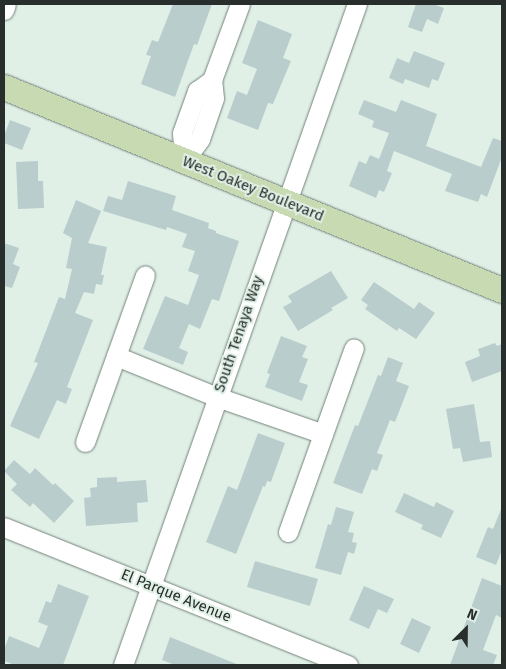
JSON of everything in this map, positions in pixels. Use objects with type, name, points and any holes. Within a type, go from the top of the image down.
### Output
[{"type":"main road","name":"West Oakey Boulevard","points":[[4,87],[502,290]]},
{"type":"street","points":[[4,10],[6,4]]},
{"type":"street","points":[[184,161],[200,139],[212,107],[214,98],[212,80],[240,4]]},
{"type":"street","name":"South Tenaya Way","points":[[123,665],[150,584],[357,4]]},
{"type":"street","points":[[85,442],[145,275]]},
{"type":"street","points":[[288,532],[354,348]]},
{"type":"street","points":[[116,356],[217,397],[324,434]]},
{"type":"street","name":"El Parque Avenue","points":[[4,527],[348,665]]},
{"type":"building","points":[[173,4],[212,4],[197,45],[194,44],[175,97],[141,84],[151,56],[146,55],[152,40],[158,42]]},
{"type":"building","points":[[416,4],[433,4],[444,8],[438,24],[427,19],[422,32],[408,27]]},
{"type":"building","points":[[258,20],[292,34],[283,58],[291,61],[273,104],[268,103],[258,130],[227,118],[237,91],[247,95],[257,69],[242,63]]},
{"type":"building","points":[[414,51],[445,63],[438,81],[432,79],[429,88],[405,79],[403,84],[389,78],[397,58],[409,63]]},
{"type":"building","points":[[364,100],[396,112],[401,100],[437,114],[426,146],[481,167],[493,138],[502,141],[502,157],[487,197],[481,194],[478,202],[445,191],[452,174],[394,151],[387,171],[392,173],[384,192],[379,190],[376,198],[349,186],[359,161],[366,164],[370,155],[379,159],[389,133],[372,127],[374,121],[358,114]]},
{"type":"building","points":[[10,120],[31,128],[22,150],[4,143],[4,136]]},
{"type":"building","points":[[38,161],[38,181],[43,181],[44,208],[18,209],[16,162]]},
{"type":"building","points":[[128,181],[176,196],[172,210],[209,223],[208,228],[216,231],[216,233],[239,241],[219,301],[212,299],[200,329],[189,324],[179,348],[188,352],[183,365],[143,349],[165,296],[188,305],[199,275],[188,271],[195,251],[182,247],[187,234],[167,227],[166,230],[103,211],[108,196],[122,200]]},
{"type":"building","points":[[76,200],[101,211],[88,243],[107,247],[101,275],[104,275],[102,285],[96,284],[94,294],[84,292],[75,313],[93,320],[67,387],[72,389],[66,404],[57,400],[39,439],[10,426],[38,363],[34,362],[59,297],[65,299],[72,269],[66,268],[72,238],[63,233]]},
{"type":"building","points":[[4,243],[19,248],[13,264],[20,267],[12,288],[4,286]]},
{"type":"building","points":[[331,271],[348,298],[331,308],[333,310],[298,331],[283,307],[292,302],[288,296]]},
{"type":"building","points":[[374,282],[414,309],[419,302],[435,313],[416,339],[399,328],[397,331],[365,309],[368,305],[361,300]]},
{"type":"building","points":[[281,336],[307,346],[302,357],[308,359],[299,382],[308,385],[302,401],[265,387],[270,374],[267,373]]},
{"type":"building","points":[[495,343],[497,346],[502,344],[502,371],[472,382],[465,362],[480,356],[478,349]]},
{"type":"building","points":[[388,357],[403,363],[396,381],[409,386],[395,422],[390,420],[377,453],[383,455],[377,471],[372,469],[362,494],[333,483],[355,425],[358,426],[378,375],[381,376]]},
{"type":"building","points":[[474,404],[480,442],[490,441],[492,457],[463,462],[460,448],[453,449],[446,409]]},
{"type":"building","points":[[258,433],[285,443],[271,482],[267,481],[265,487],[263,486],[236,554],[206,542],[228,486],[237,490]]},
{"type":"building","points":[[14,460],[30,474],[35,468],[74,501],[54,523],[33,503],[30,507],[11,490],[17,484],[4,471]]},
{"type":"building","points":[[117,477],[117,482],[146,480],[148,502],[137,503],[138,522],[86,526],[84,498],[91,497],[90,488],[97,487],[97,478]]},
{"type":"building","points":[[404,493],[434,507],[436,502],[454,511],[441,538],[421,529],[423,525],[395,512]]},
{"type":"building","points":[[336,507],[354,512],[348,532],[354,533],[352,542],[357,543],[354,554],[348,552],[341,575],[315,568],[328,524],[331,525]]},
{"type":"building","points":[[502,507],[502,550],[496,565],[476,557],[488,527],[493,529]]},
{"type":"building","points":[[255,561],[318,579],[310,606],[247,587]]},
{"type":"building","points":[[482,578],[502,586],[502,618],[496,615],[483,650],[497,655],[493,665],[450,665]]},
{"type":"building","points":[[58,584],[89,596],[63,665],[15,665],[4,661],[4,650],[9,636],[39,648],[48,626],[38,622],[46,601],[51,603]]},
{"type":"building","points":[[364,586],[394,599],[387,613],[378,609],[369,629],[349,620]]},
{"type":"building","points":[[412,618],[431,627],[419,653],[400,644]]},
{"type":"building","points":[[170,637],[239,665],[175,665],[162,660]]}]
